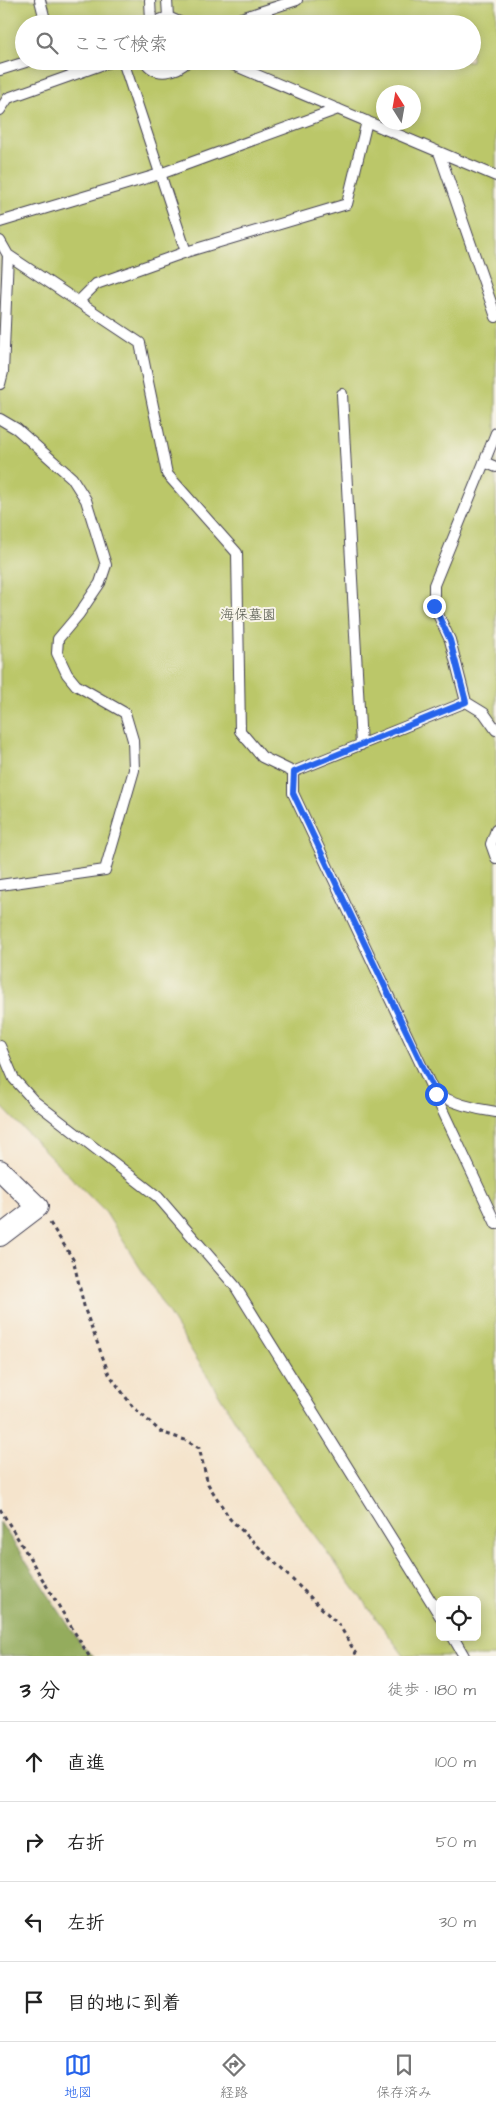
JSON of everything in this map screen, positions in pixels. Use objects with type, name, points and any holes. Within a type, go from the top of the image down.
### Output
[{"type":"street","points":[[0,1170],[38,1207],[0,1236]]},
{"type":"lane","points":[[40,0],[44,15]]},
{"type":"lane","points":[[150,0],[150,15]]},
{"type":"lane","points":[[167,0],[168,15]]},
{"type":"lane","points":[[251,15],[297,0]]},
{"type":"lane","points":[[0,70],[15,65]]},
{"type":"lane","points":[[0,110],[8,98],[87,70]]},
{"type":"lane","points":[[126,70],[186,252]]},
{"type":"lane","points":[[156,70],[160,72],[177,70]]},
{"type":"lane","points":[[245,70],[496,176]]},
{"type":"lane","points":[[0,222],[160,174],[338,109]]},
{"type":"lane","points":[[78,302],[96,284],[186,252],[347,204],[367,121]]},
{"type":"lane","points":[[439,152],[496,317]]},
{"type":"lane","points":[[0,241],[8,255],[140,344],[167,474],[238,553],[240,731],[262,756],[294,772],[466,702]]},
{"type":"lane","points":[[0,384],[3,372],[8,255]]},
{"type":"lane","points":[[342,394],[361,745]]},
{"type":"lane","points":[[0,420],[17,429],[72,478],[86,500],[106,565],[100,582],[79,614],[58,640],[57,653],[67,674],[76,685],[125,713],[133,740],[134,770],[105,870],[0,885]]},
{"type":"lane","points":[[496,433],[434,585],[434,606],[450,640],[466,702],[484,713],[496,730]]},
{"type":"lane","points":[[484,462],[496,467]]},
{"type":"lane","points":[[294,772],[293,793],[496,1224]]},
{"type":"lane","points":[[496,830],[491,844],[496,858]]},
{"type":"lane","points":[[0,1046],[14,1079],[34,1101],[158,1197],[235,1286],[436,1610]]},
{"type":"lane","points":[[436,1094],[449,1101],[475,1109],[496,1112]]},
{"type":"lane","points":[[455,1641],[464,1656]]},
{"type":"path","points":[[38,1207],[73,1259],[85,1310],[109,1374],[133,1407],[162,1432],[185,1440],[199,1448],[208,1484],[230,1520],[340,1626],[357,1656]]},
{"type":"path","points":[[0,1509],[88,1656]]},
{"type":"green space","name":"海保墓園","points":[[0,0],[496,0],[496,1656],[404,1656],[264,1467],[106,1213],[0,1105]]},
{"type":"green space","points":[[0,1522],[83,1647],[94,1656],[0,1656]]},
{"type":"route","points":[[434,606],[450,640],[466,702],[294,772],[293,793],[436,1094]]}]
